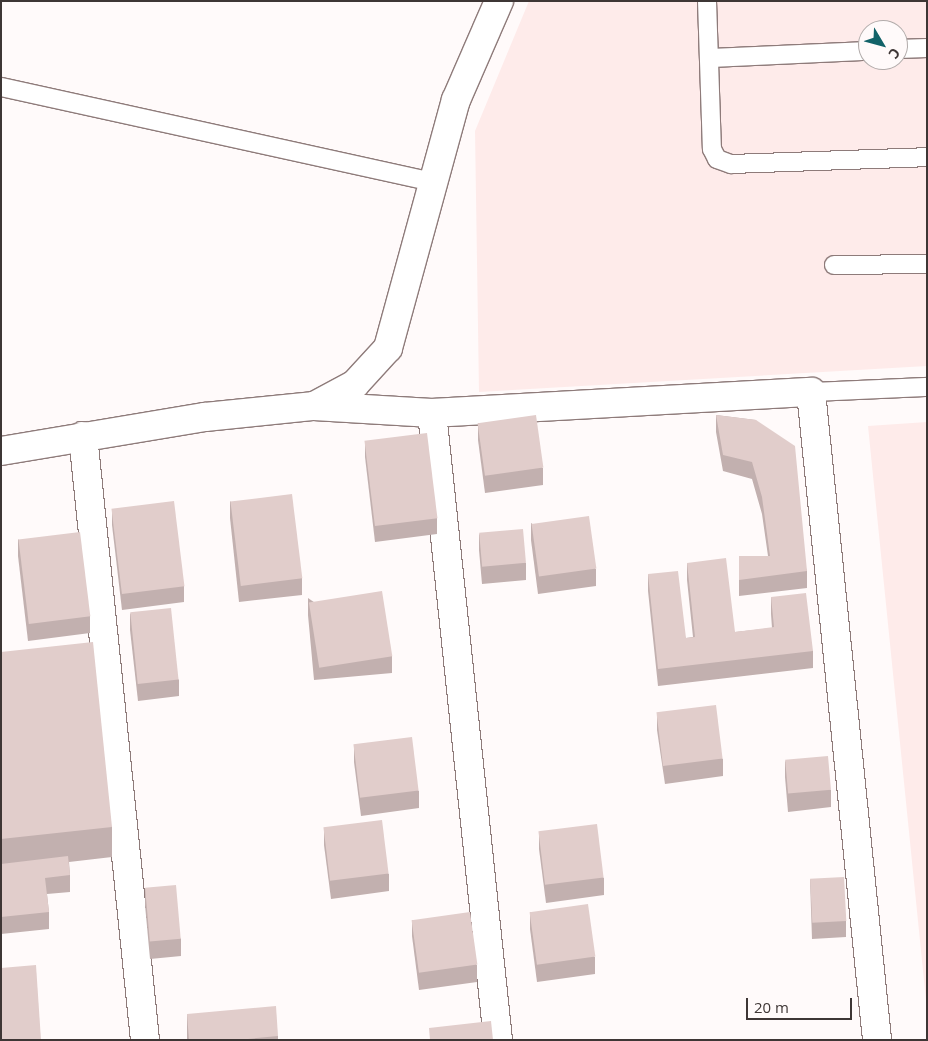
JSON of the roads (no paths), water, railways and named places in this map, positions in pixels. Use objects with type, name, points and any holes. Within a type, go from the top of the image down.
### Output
[{"type":"street","points":[[314,406],[355,384],[388,348],[402,308],[430,181],[456,100],[499,1]]},
{"type":"street","points":[[1,451],[205,417],[314,406],[432,413],[811,392],[877,1040]]},
{"type":"street","points":[[432,413],[498,1040]]},
{"type":"street","points":[[83,436],[145,1040]]},
{"type":"lane","points":[[707,1],[711,58],[712,150],[718,159],[731,164],[927,157]]},
{"type":"lane","points":[[908,49],[927,48]]},
{"type":"lane","points":[[711,58],[858,51]]},
{"type":"lane","points":[[1,87],[430,181]]},
{"type":"lane","points":[[834,265],[927,264]]},
{"type":"lane","points":[[811,392],[927,387]]}]
